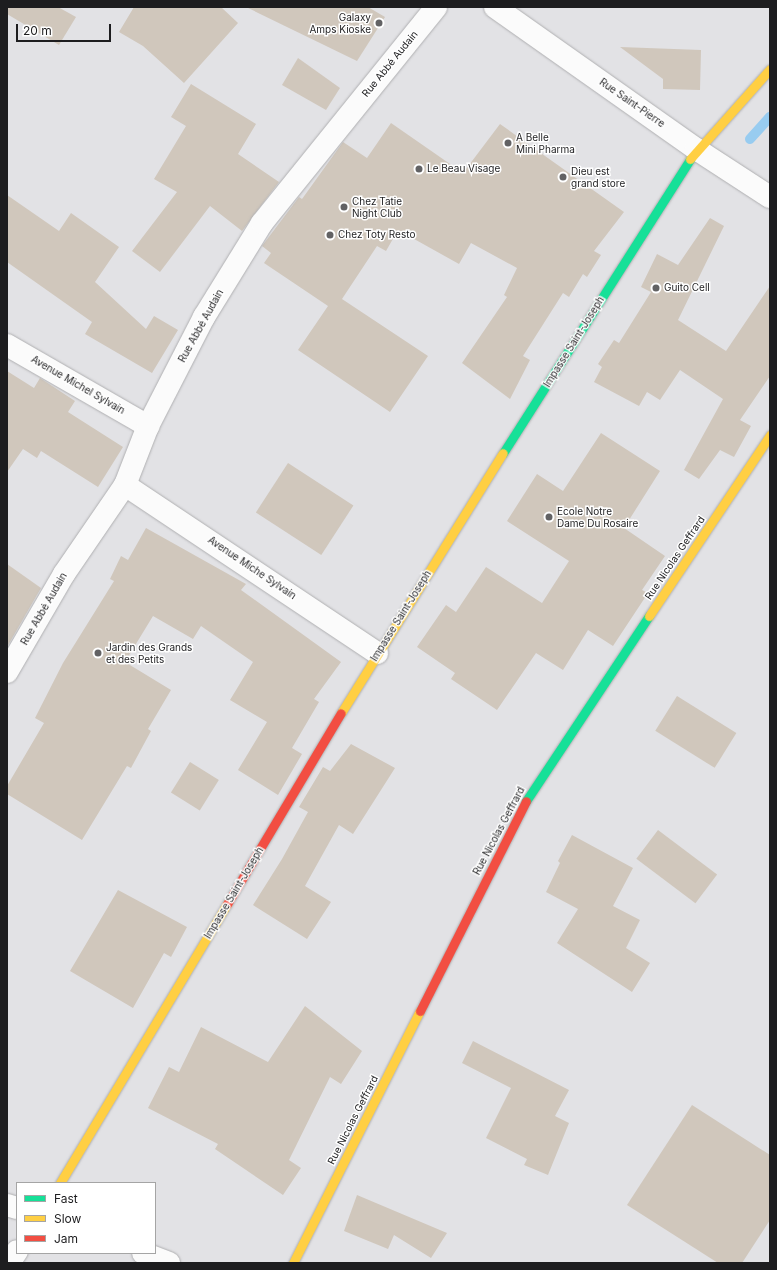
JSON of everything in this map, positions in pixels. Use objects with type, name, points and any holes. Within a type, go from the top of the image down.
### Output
[{"type":"street","name":"Rue Abbé Audain","points":[[7,672],[64,574],[125,485],[148,426],[204,317],[262,223],[436,7]]},
{"type":"street","name":"Rue Saint-Pierre","points":[[495,7],[696,149],[770,198]]},
{"type":"street","name":"Impasse Saint-Joseph","points":[[61,1182],[377,653],[696,149],[770,69]]},
{"type":"street","name":"Avenue Michel Sylvain","points":[[7,345],[148,426]]},
{"type":"street","name":"Rue Nicolas Geffrard","points":[[293,1263],[526,800],[770,435]]},
{"type":"street","name":"Avenue Miche Sylvain","points":[[125,485],[377,653]]},
{"type":"street","points":[[9,1263],[16,1252]]},
{"type":"street","points":[[146,1254],[169,1263]]},
{"type":"building","points":[[7,7],[58,7],[76,17],[59,45],[7,14]]},
{"type":"building","points":[[134,7],[221,7],[238,23],[184,83],[143,46],[119,32]]},
{"type":"building","points":[[246,7],[368,7],[385,17],[357,61]]},
{"type":"building","points":[[620,47],[701,50],[700,90],[663,89],[663,79]]},
{"type":"building","points":[[298,58],[340,88],[326,110],[282,85]]},
{"type":"building","points":[[191,84],[256,124],[238,154],[279,182],[242,231],[210,206],[160,272],[132,251],[177,192],[154,179],[186,126],[171,117]]},
{"type":"building","points":[[391,123],[463,173],[500,124],[624,212],[594,251],[601,255],[587,277],[583,274],[569,297],[563,293],[523,356],[530,360],[510,399],[462,363],[507,297],[504,295],[517,268],[471,243],[459,264],[398,230],[386,251],[377,246],[342,299],[428,356],[390,412],[298,350],[328,306],[264,263],[271,253],[262,246],[299,197],[302,199],[343,142],[367,158]]},
{"type":"building","points":[[7,195],[59,231],[71,213],[119,247],[95,282],[146,329],[154,316],[178,330],[152,373],[85,334],[92,322],[7,262]]},
{"type":"building","points":[[710,218],[724,226],[678,320],[726,351],[770,286],[770,376],[740,420],[751,426],[734,457],[720,450],[699,479],[684,470],[723,399],[680,370],[660,400],[647,392],[639,406],[594,382],[602,367],[598,364],[614,340],[619,343],[651,292],[641,287],[657,254],[678,265]]},
{"type":"building","points":[[7,371],[34,388],[40,378],[75,401],[68,412],[123,447],[98,487],[41,451],[37,458],[23,449],[7,472]]},
{"type":"building","points":[[601,433],[660,471],[624,528],[665,556],[642,590],[648,593],[613,646],[588,630],[563,670],[536,653],[497,710],[451,679],[455,673],[417,647],[446,605],[456,612],[486,567],[542,603],[569,561],[507,521],[537,474],[563,491]]},
{"type":"building","points":[[288,463],[353,505],[321,555],[256,512]]},
{"type":"building","points":[[146,528],[246,584],[241,590],[341,662],[314,699],[319,702],[292,748],[302,754],[278,795],[238,770],[267,722],[230,700],[253,662],[201,626],[193,639],[153,616],[125,662],[171,690],[148,729],[151,731],[131,768],[127,766],[82,840],[7,794],[7,786],[44,723],[35,718],[63,663],[114,581],[110,579],[121,556],[128,560]]},
{"type":"building","points":[[7,564],[41,588],[7,647]]},
{"type":"building","points":[[677,696],[736,733],[715,768],[655,731]]},
{"type":"building","points":[[351,744],[395,768],[353,834],[339,825],[305,886],[331,902],[307,939],[253,905],[282,859],[308,812],[299,807],[323,767],[330,771]]},
{"type":"building","points":[[190,762],[219,780],[200,811],[171,793]]},
{"type":"building","points":[[658,830],[717,875],[695,903],[636,859]]},
{"type":"building","points":[[572,835],[633,868],[613,906],[640,920],[626,948],[650,963],[632,992],[557,943],[578,909],[546,892],[560,863],[558,861]]},
{"type":"building","points":[[118,890],[187,927],[171,957],[164,953],[133,1008],[70,971]]},
{"type":"building","points":[[305,1006],[362,1051],[341,1084],[330,1077],[289,1160],[301,1168],[283,1195],[215,1149],[218,1144],[148,1108],[169,1067],[179,1072],[201,1027],[268,1062]]},
{"type":"building","points":[[473,1041],[569,1090],[555,1116],[569,1123],[548,1175],[524,1165],[527,1159],[486,1138],[511,1088],[462,1063]]},
{"type":"building","points":[[692,1105],[770,1155],[770,1220],[742,1263],[718,1263],[627,1205]]},
{"type":"building","points":[[357,1195],[447,1233],[431,1258],[394,1235],[388,1249],[344,1231]]},
{"type":"waterway","points":[[750,139],[770,117]]},
{"type":"traffic: fast","points":[[503,453],[690,159]]},
{"type":"traffic: fast","points":[[526,801],[649,616]]},
{"type":"traffic: slow","points":[[690,159],[770,69]]},
{"type":"traffic: slow","points":[[649,616],[770,435]]},
{"type":"traffic: slow","points":[[341,713],[503,453]]},
{"type":"traffic: slow","points":[[61,1182],[227,904]]},
{"type":"traffic: slow","points":[[293,1263],[420,1011]]},
{"type":"traffic: jam","points":[[227,904],[341,713]]},
{"type":"traffic: jam","points":[[420,1011],[526,801]]},
{"type":"place","name":"Galaxy Amps Kioske","points":[[379,23]]},
{"type":"place","name":"A Belle Mini Pharma","points":[[508,143]]},
{"type":"place","name":"Le Beau Visage","points":[[419,169]]},
{"type":"place","name":"Dieu est grand store","points":[[563,177]]},
{"type":"place","name":"Chez Tatie Night Club","points":[[344,207]]},
{"type":"place","name":"Chez Toty Resto","points":[[330,235]]},
{"type":"place","name":"Guito Cell","points":[[656,288]]},
{"type":"place","name":"Ecole Notre Dame Du Rosaire","points":[[549,517]]},
{"type":"place","name":"Jardin des Grands et des Petits","points":[[98,653]]}]
